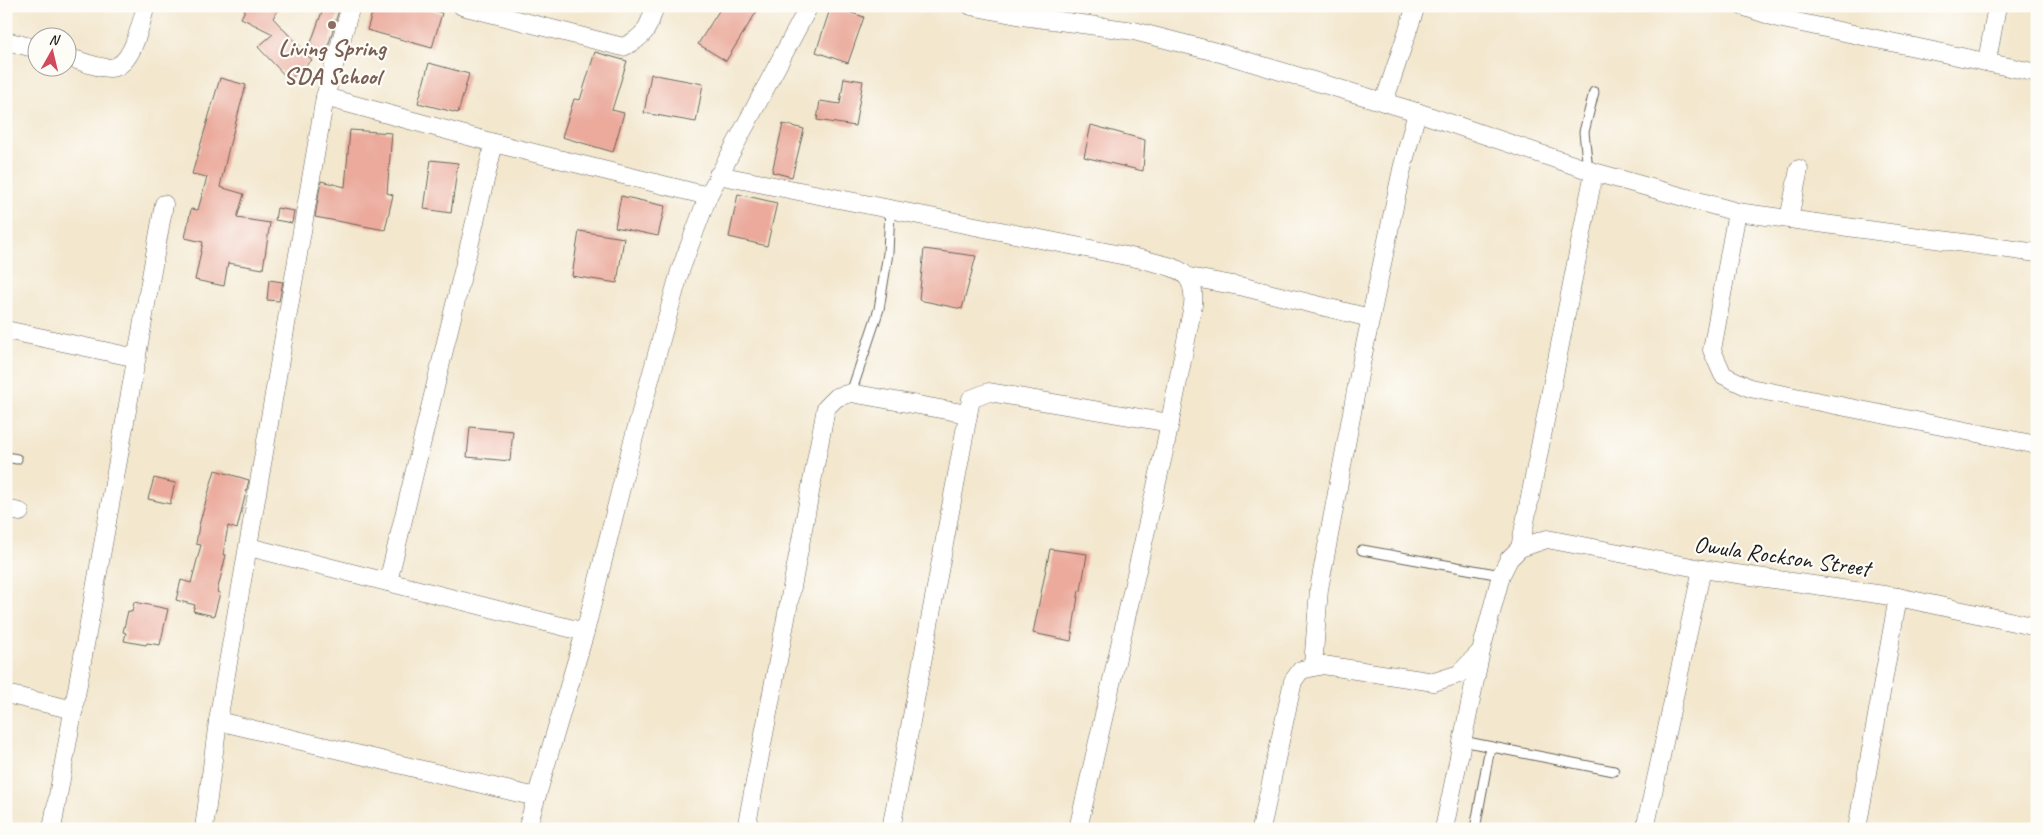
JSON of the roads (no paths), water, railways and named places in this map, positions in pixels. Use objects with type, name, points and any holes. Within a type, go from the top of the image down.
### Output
[{"type":"street","points":[[78,60],[104,67],[115,67],[128,57],[146,6]]},
{"type":"street","points":[[204,829],[218,721],[325,96],[351,6]]},
{"type":"street","points":[[462,6],[623,47],[637,40],[644,32],[651,22],[655,6]]},
{"type":"street","points":[[527,829],[585,632],[631,448],[680,271],[708,196],[718,175],[809,6]]},
{"type":"street","points":[[971,6],[1022,16],[1134,31],[1220,53],[1417,112],[1591,171],[1736,212],[2037,253]]},
{"type":"street","points":[[1384,102],[1416,6]]},
{"type":"street","points":[[1742,6],[1778,18],[2037,73]]},
{"type":"street","points":[[1987,61],[1997,6]]},
{"type":"street","points":[[6,41],[28,46]]},
{"type":"street","points":[[325,96],[494,143],[708,196]]},
{"type":"street","points":[[1307,668],[1319,589],[1370,318],[1402,169],[1417,112]]},
{"type":"street","points":[[388,582],[494,143]]},
{"type":"street","points":[[1789,219],[1799,169]]},
{"type":"street","points":[[1444,829],[1481,651],[1501,575],[1509,560],[1520,548],[1591,171]]},
{"type":"street","points":[[718,175],[1141,259],[1179,270],[1189,277],[1244,287],[1370,318]]},
{"type":"street","points":[[52,829],[164,204]]},
{"type":"street","points":[[1736,212],[1712,350],[1723,375],[1750,388],[2037,445]]},
{"type":"street","points":[[1078,829],[1170,423],[1195,292],[1189,277]]},
{"type":"street","points":[[6,330],[137,358]]},
{"type":"street","points":[[891,829],[971,399],[989,392],[1170,423]]},
{"type":"street","points":[[746,829],[826,408],[837,397],[851,393],[968,414]]},
{"type":"street","name":"Owula Rockson Street","points":[[1520,548],[1546,539],[1702,569],[1898,597],[2037,627]]},
{"type":"street","points":[[249,547],[585,632]]},
{"type":"street","points":[[1644,829],[1702,569]]},
{"type":"street","points":[[1857,829],[1898,597]]},
{"type":"street","points":[[1260,829],[1293,681],[1307,668],[1322,665],[1434,682],[1459,674],[1481,651]]},
{"type":"street","points":[[6,694],[74,710]]},
{"type":"street","points":[[218,721],[536,797]]},
{"type":"lane","points":[[1591,171],[1584,132],[1594,92]]},
{"type":"lane","points":[[851,393],[879,308],[888,253],[890,209]]},
{"type":"lane","points":[[6,457],[17,459]]},
{"type":"lane","points":[[1362,550],[1501,575]]},
{"type":"lane","points":[[1462,741],[1614,771]]},
{"type":"lane","points":[[1475,829],[1490,747]]},
{"type":"place","name":"Living Spring SDA School","points":[[332,25]]}]
